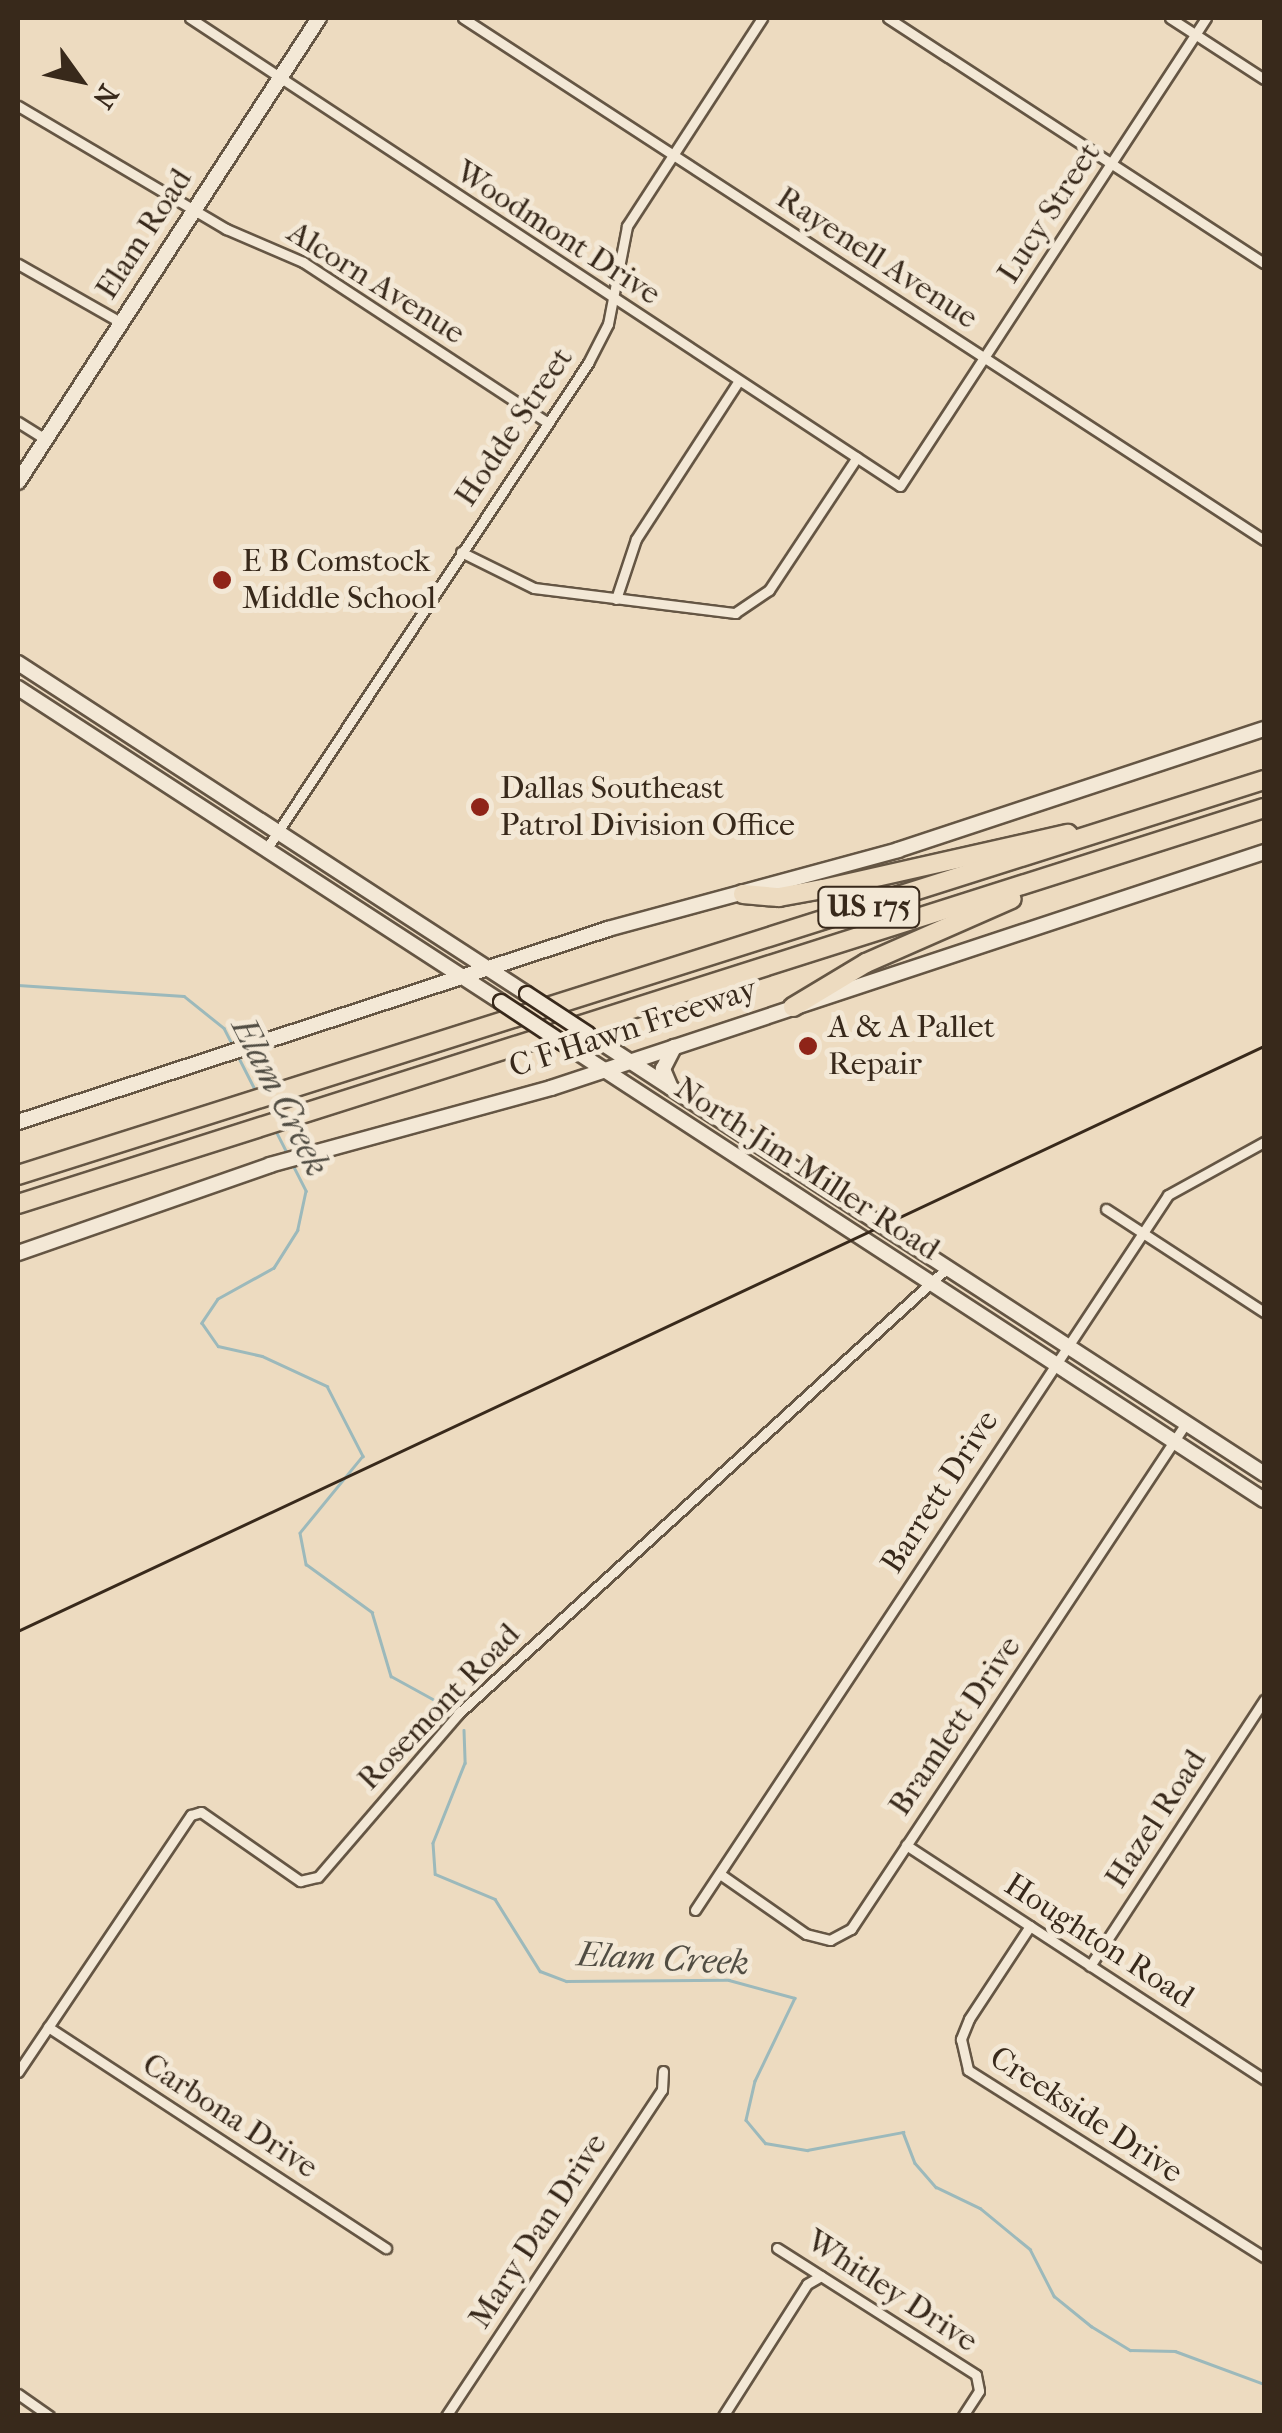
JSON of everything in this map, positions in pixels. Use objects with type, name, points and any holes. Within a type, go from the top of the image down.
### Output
[{"type":"highway","name":"C F Hawn Freeway","points":[[18,1175],[1264,780]]},
{"type":"highway","name":"C F Hawn Freeway","points":[[18,1204],[1264,808]]},
{"type":"highway","points":[[742,894],[794,894],[1065,834],[1098,834]]},
{"type":"highway","points":[[794,1007],[866,963],[989,912],[1046,880]]},
{"type":"highway","points":[[18,1165],[63,1160]]},
{"type":"main road","name":"Elam Road","points":[[18,482],[319,18]]},
{"type":"main road","name":"North Jim Miller Road","points":[[18,663],[418,922],[682,1099],[1264,1474]]},
{"type":"main road","name":"North Jim Miller Road","points":[[18,688],[1262,1493]]},
{"type":"main road","points":[[78,726],[89,710]]},
{"type":"main road","points":[[18,1122],[692,903],[742,894],[898,850],[1264,729]]},
{"type":"main road","points":[[150,774],[161,757]]},
{"type":"main road","name":"C F Hawn Freeway","points":[[18,1253],[270,1164],[605,1070],[1264,852]]},
{"type":"main road","points":[[342,897],[353,881]]},
{"type":"main road","points":[[408,941],[418,922]]},
{"type":"main road","points":[[674,1047],[664,1077],[682,1099]]},
{"type":"street","name":"Woodmont Drive","points":[[190,18],[900,486]]},
{"type":"street","name":"Rayenell Avenue","points":[[463,18],[1264,540]]},
{"type":"street","name":"Hodde Street","points":[[268,848],[596,348],[613,299],[618,247],[762,18]]},
{"type":"street","points":[[888,18],[1264,263]]},
{"type":"street","points":[[1170,18],[1264,79]]},
{"type":"street","name":"Lucy Street","points":[[900,486],[1206,18]]},
{"type":"street","name":"Alcorn Avenue","points":[[18,106],[194,208],[303,262],[547,422]]},
{"type":"street","points":[[18,264],[120,322]]},
{"type":"street","points":[[616,599],[630,550],[738,382]]},
{"type":"street","points":[[18,422],[44,438]]},
{"type":"street","points":[[462,552],[510,581],[723,612],[758,603],[857,458]]},
{"type":"street","name":"Barrett Drive","points":[[695,1910],[1142,1234],[1183,1183],[1264,1142]]},
{"type":"street","points":[[1106,1209],[1264,1312]]},
{"type":"street","name":"Rosemont Road","points":[[18,2072],[191,1814],[201,1812],[300,1881],[318,1878],[458,1714],[946,1269]]},
{"type":"street","name":"Bramlett Drive","points":[[720,1874],[806,1934],[830,1940],[851,1929],[1186,1423]]},
{"type":"street","name":"Hazel Road","points":[[1090,1966],[1264,1700]]},
{"type":"street","name":"Houghton Road","points":[[906,1846],[1264,2079]]},
{"type":"street","name":"Creekside Drive","points":[[1030,1926],[969,2020],[961,2039],[968,2070],[1264,2257]]},
{"type":"street","name":"Carbona Drive","points":[[48,2027],[386,2248]]},
{"type":"street","name":"Mary Dan Drive","points":[[446,2416],[662,2090],[663,2071]]},
{"type":"street","name":"Whitley Drive","points":[[777,2248],[979,2378],[979,2390],[963,2416]]},
{"type":"street","points":[[723,2416],[807,2284],[821,2276]]},
{"type":"street","points":[[18,2394],[49,2416]]},
{"type":"waterway","name":"Elam Creek","points":[[18,985],[184,996],[224,1028],[233,1046]]},
{"type":"waterway","name":"Elam Creek","points":[[239,1058],[256,1091]]},
{"type":"waterway","name":"Elam Creek","points":[[275,1129],[287,1153]]},
{"type":"waterway","name":"Elam Creek","points":[[293,1165],[306,1191],[298,1230],[274,1268],[218,1299],[202,1323],[218,1346],[262,1356],[327,1386],[363,1456],[300,1533],[306,1564],[372,1612],[391,1676],[451,1709]]},
{"type":"waterway","name":"Elam Creek","points":[[464,1730],[465,1763],[433,1843],[435,1874],[495,1899],[540,1971],[566,1981],[729,1980],[795,1998],[755,2081],[746,2120],[765,2143],[807,2150],[903,2132],[915,2163],[936,2187],[980,2208],[1030,2249],[1054,2296],[1091,2326],[1130,2350],[1175,2351],[1264,2384]]},
{"type":"tram line","points":[[18,1631],[1264,1046]]},
{"type":"place","name":"E B Comstock Middle School","points":[[222,580]]},
{"type":"place","name":"Dallas Southeast Patrol Division Office","points":[[480,807]]},
{"type":"place","name":"A & A Pallet Repair","points":[[808,1046]]}]
